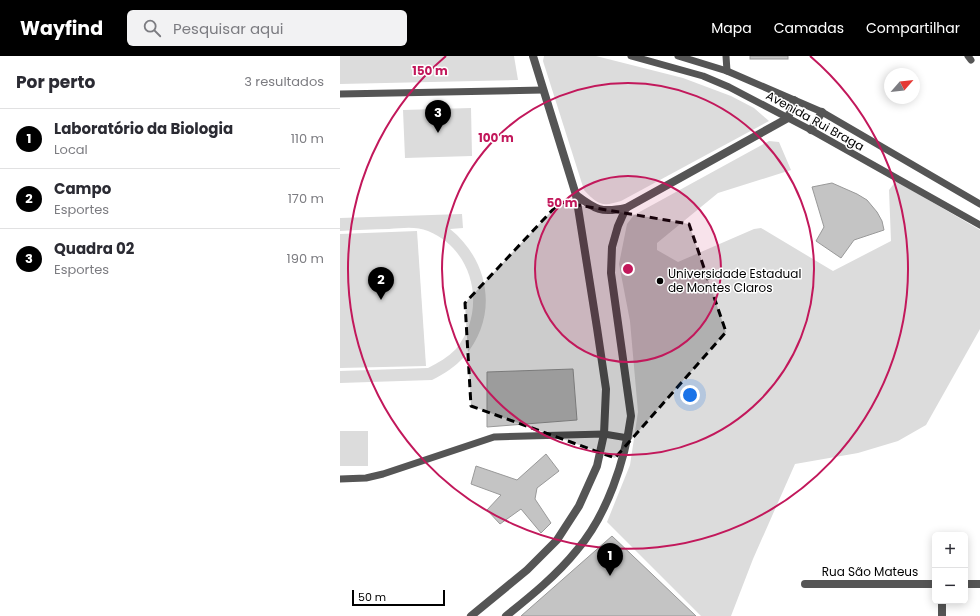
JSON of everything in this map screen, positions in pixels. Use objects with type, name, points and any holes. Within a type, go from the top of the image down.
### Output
[{"type":"street","points":[[471,616],[527,570],[557,540],[580,506],[597,466],[604,434],[606,389],[598,328],[576,195],[533,56]]},
{"type":"street","points":[[576,195],[592,206],[609,211],[626,208],[788,118],[794,100]]},
{"type":"street","points":[[811,130],[822,112]]},
{"type":"street","points":[[506,616],[549,580],[578,549],[602,513],[618,473],[628,438],[631,416],[611,273],[612,247],[618,226],[626,208]]},
{"type":"street","name":"Rua São Mateus","points":[[805,584],[932,584]]},
{"type":"street","points":[[968,584],[980,584]]},
{"type":"street","points":[[942,604],[942,616]]},
{"type":"lane","name":"Avenida Rui Braga","points":[[631,56],[703,76],[729,86],[811,130],[980,225]]},
{"type":"lane","name":"Avenida Rui Braga","points":[[678,56],[689,58],[727,71],[822,112],[980,204]]},
{"type":"lane","points":[[726,56],[727,71]]},
{"type":"lane","points":[[340,94],[543,90]]},
{"type":"lane","points":[[340,479],[366,478],[383,474],[494,437],[604,434],[628,438]]},
{"type":"highlighted area","points":[[560,202],[689,224],[726,332],[615,458],[471,406],[465,303]]},
{"type":"shaded area","points":[[340,56],[514,56],[518,80],[340,84]]},
{"type":"shaded area","points":[[544,56],[596,56],[683,78],[731,96],[754,108],[769,121],[621,201],[609,204],[597,202],[584,190],[543,61]]},
{"type":"shaded area","points":[[471,108],[472,156],[405,158],[403,110]]},
{"type":"shaded area","points":[[769,141],[779,142],[791,170],[718,193],[657,243],[657,250],[678,262],[754,229],[761,228],[833,271],[891,241],[889,190],[896,181],[980,230],[980,329],[926,425],[898,441],[858,453],[795,464],[753,559],[731,616],[701,616],[607,522],[630,465],[638,412],[630,321],[619,264],[627,224],[634,215]]},
{"type":"shaded area","points":[[462,214],[463,228],[450,229],[464,242],[474,257],[481,273],[485,290],[485,307],[482,325],[475,341],[464,357],[449,370],[432,380],[340,383],[340,371],[428,368],[439,362],[456,349],[466,334],[471,317],[473,300],[471,283],[466,267],[457,252],[444,240],[423,229],[414,228],[340,231],[340,218]]},
{"type":"shaded area","points":[[417,231],[426,366],[340,368],[340,234]]},
{"type":"shaded area","points":[[340,431],[368,431],[368,466],[340,466]]},
{"type":"building","points":[[750,56],[788,56],[788,59],[750,59]]},
{"type":"building","points":[[832,183],[867,200],[877,212],[882,221],[884,230],[854,240],[841,258],[816,241],[824,227],[812,187]]},
{"type":"building","points":[[573,369],[577,420],[487,427],[487,372]]},
{"type":"building","points":[[546,454],[559,471],[537,488],[535,499],[551,523],[541,533],[521,509],[500,524],[487,510],[501,495],[471,484],[476,466],[517,480]]},
{"type":"building","points":[[612,536],[696,616],[521,616]]},
{"type":"place","name":"Quadra 02","points":[[438,133]]},
{"type":"place","name":"Universidade Estadual de Montes Claros","points":[[660,281]]},
{"type":"place","name":"Campo","points":[[381,300]]},
{"type":"place","name":"Laboratório da Biologia","points":[[610,576]]}]
